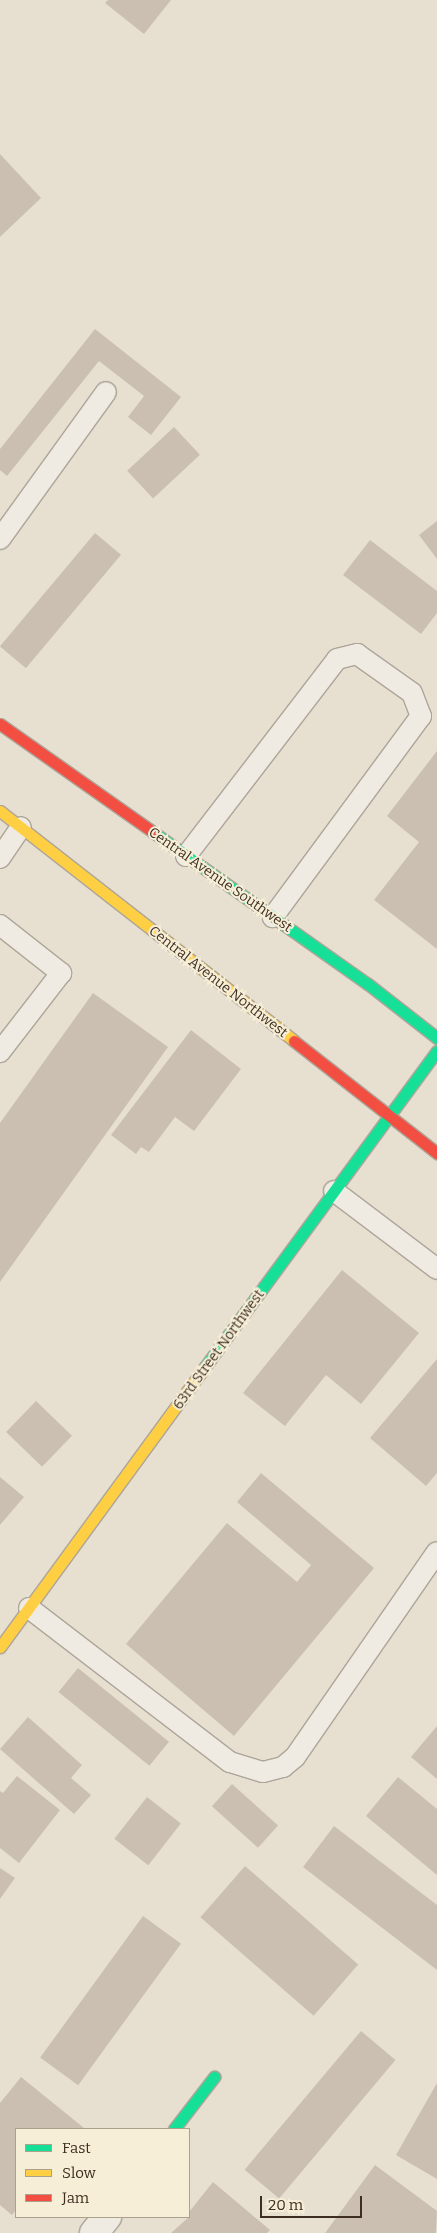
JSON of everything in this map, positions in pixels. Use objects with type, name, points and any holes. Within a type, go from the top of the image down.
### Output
[{"type":"main road","name":"Central Avenue Southwest","points":[[0,724],[368,984],[437,1038]]},
{"type":"main road","name":"Central Avenue Northwest","points":[[0,811],[437,1153]]},
{"type":"main road","name":"63rd Street Northwest","points":[[0,1647],[437,1051]]},
{"type":"main road","points":[[175,2128],[214,2077]]},
{"type":"street","points":[[94,2233],[106,2218]]},
{"type":"lane","points":[[0,540],[106,392]]},
{"type":"lane","points":[[186,856],[337,659],[357,654],[412,693],[421,716],[273,917]]},
{"type":"lane","points":[[0,858],[21,827]]},
{"type":"lane","points":[[0,925],[61,973],[0,1052]]},
{"type":"lane","points":[[334,1192],[437,1269]]},
{"type":"lane","points":[[29,1608],[230,1762],[263,1772],[283,1766],[295,1757],[437,1552]]},
{"type":"building","points":[[108,0],[171,0],[144,34],[105,3]]},
{"type":"building","points":[[0,154],[41,198],[0,237]]},
{"type":"building","points":[[95,329],[181,397],[151,435],[128,417],[144,396],[99,361],[7,476],[0,470],[0,449]]},
{"type":"building","points":[[174,427],[200,455],[153,498],[127,471]]},
{"type":"building","points":[[437,521],[437,559],[419,535]]},
{"type":"building","points":[[95,533],[121,555],[26,668],[0,646]]},
{"type":"building","points":[[370,540],[437,591],[437,613],[421,634],[343,575]]},
{"type":"building","points":[[437,751],[437,949],[374,900],[419,842],[387,816]]},
{"type":"building","points":[[93,993],[168,1047],[0,1282],[0,1123]]},
{"type":"building","points":[[191,1030],[241,1069],[194,1131],[175,1117],[149,1152],[141,1147],[136,1154],[111,1135]]},
{"type":"building","points":[[342,1270],[419,1333],[361,1404],[326,1375],[285,1426],[243,1393]]},
{"type":"building","points":[[437,1359],[437,1473],[426,1486],[370,1438]]},
{"type":"building","points":[[36,1401],[72,1436],[42,1467],[6,1432]]},
{"type":"building","points":[[261,1473],[374,1568],[234,1736],[126,1644],[227,1523],[297,1582],[311,1565],[237,1502]]},
{"type":"building","points":[[0,1477],[24,1497],[0,1525]]},
{"type":"building","points":[[78,1668],[169,1742],[149,1766],[58,1692]]},
{"type":"building","points":[[28,1717],[82,1765],[71,1778],[91,1795],[74,1814],[0,1749]]},
{"type":"building","points":[[437,1726],[437,1779],[411,1757]]},
{"type":"building","points":[[17,1776],[60,1810],[19,1863],[0,1848],[0,1791],[3,1793]]},
{"type":"building","points":[[398,1777],[437,1809],[437,1875],[366,1816]]},
{"type":"building","points":[[232,1784],[278,1825],[258,1848],[212,1806]]},
{"type":"building","points":[[147,1797],[181,1823],[148,1865],[114,1839]]},
{"type":"building","points":[[334,1826],[437,1905],[437,1970],[303,1867]]},
{"type":"building","points":[[245,1866],[358,1964],[314,2016],[200,1917]]},
{"type":"building","points":[[0,1868],[15,1878],[0,1899]]},
{"type":"building","points":[[143,1916],[181,1944],[78,2085],[40,2058]]},
{"type":"building","points":[[361,2031],[395,2060],[279,2199],[245,2170]]},
{"type":"building","points":[[21,2077],[84,2128],[15,2128],[15,2211],[12,2215],[0,2205],[0,2103]]},
{"type":"building","points":[[437,2083],[437,2179],[396,2155]]},
{"type":"building","points":[[375,2165],[437,2211],[436,2233],[325,2233]]},
{"type":"building","points":[[213,2182],[270,2230],[267,2233],[171,2233],[190,2218],[190,2211]]},
{"type":"traffic: fast","points":[[153,832],[368,984],[437,1038]]},
{"type":"traffic: fast","points":[[204,1368],[437,1051]]},
{"type":"traffic: fast","points":[[175,2128],[214,2077]]},
{"type":"traffic: slow","points":[[0,811],[294,1041]]},
{"type":"traffic: slow","points":[[0,1647],[204,1368]]},
{"type":"traffic: jam","points":[[0,724],[153,832]]},
{"type":"traffic: jam","points":[[294,1041],[437,1153]]}]
